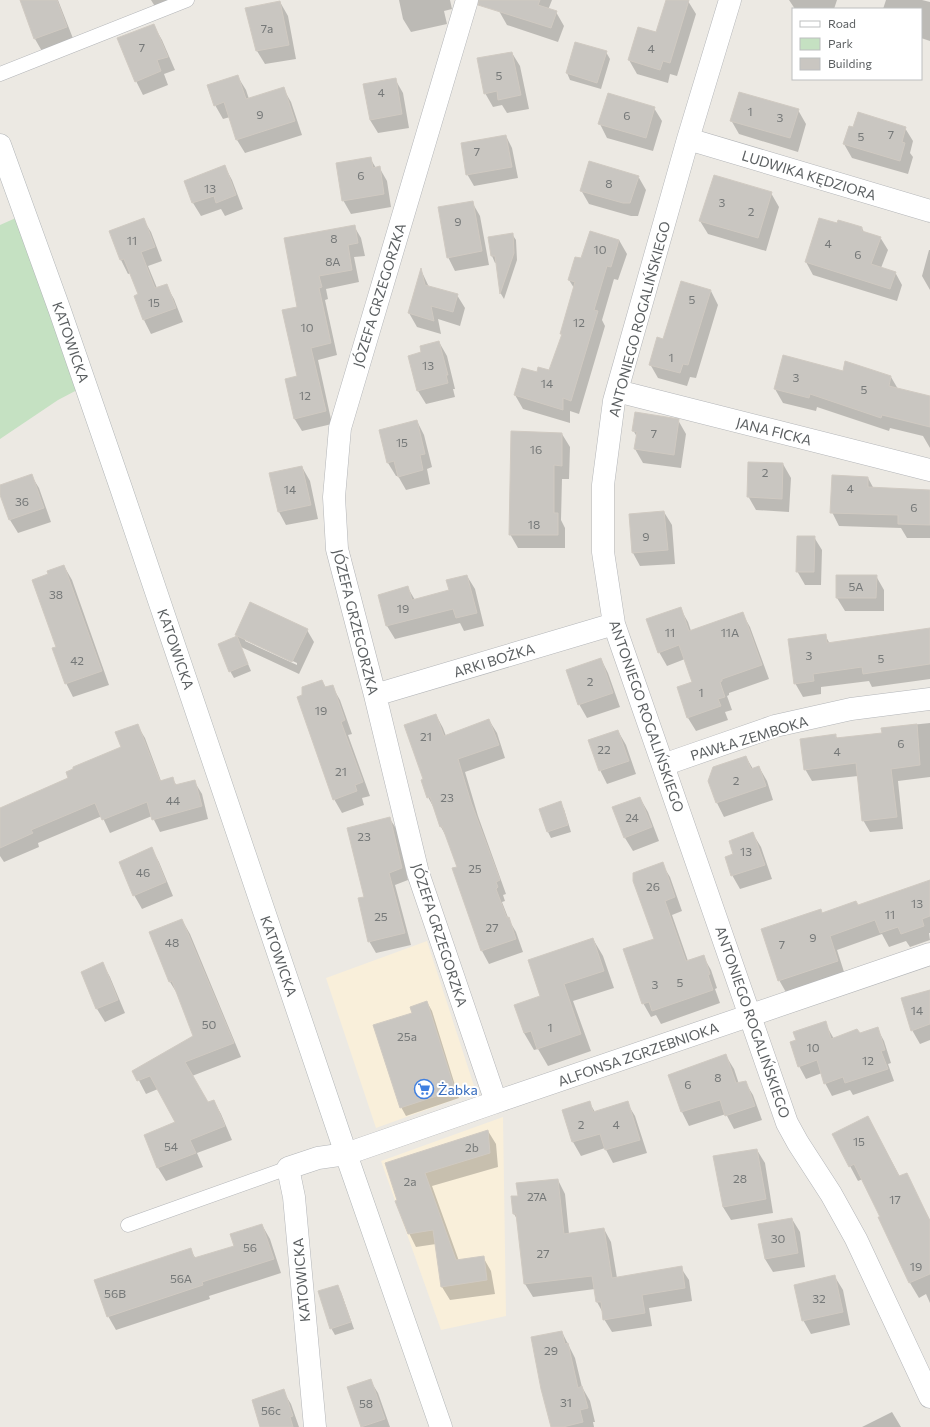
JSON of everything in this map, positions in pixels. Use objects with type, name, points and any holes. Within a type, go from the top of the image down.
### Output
[{"type":"street","name":"JÓZEFA GRZEGORZKA","points":[[467,0],[340,428],[334,497],[337,549],[375,695],[418,873],[496,1102]]},
{"type":"street","name":"ANTONIEGO ROGALIŃSKIEGO","points":[[730,0],[688,139],[614,401],[603,485],[603,552],[614,624],[787,1122],[798,1143],[831,1194],[856,1239],[930,1397]]},
{"type":"street","name":"LUDWIKA KĘDZIORA","points":[[688,139],[930,211]]},
{"type":"street","name":"KATOWICKA","points":[[0,145],[63,318],[346,1154],[441,1427]]},
{"type":"street","name":"JANA FICKA","points":[[617,391],[930,470]]},
{"type":"street","name":"ARKI BOŻKA","points":[[375,695],[614,624]]},
{"type":"street","name":"PAWŁA ZEMBOKA","points":[[663,765],[775,726],[851,709],[930,699]]},
{"type":"street","name":"ALFONSA ZGRZEBNIOKA","points":[[346,1154],[930,954]]},
{"type":"street","points":[[288,1168],[318,1158],[346,1154]]},
{"type":"street","name":"KATOWICKA","points":[[288,1168],[294,1197],[315,1427]]},
{"type":"lane","points":[[0,74],[187,0]]},
{"type":"lane","points":[[128,1225],[288,1168]]},
{"type":"shaded area","points":[[427,941],[476,1092],[376,1128],[326,978]]},
{"type":"shaded area","points":[[503,1117],[506,1316],[441,1330],[381,1161]]},
{"type":"green space","points":[[18,217],[79,389],[58,400],[0,439],[0,225]]},
{"type":"building","points":[[20,0],[57,0],[67,27],[34,39]]},
{"type":"building","points":[[479,0],[540,0],[538,5],[557,11],[551,28],[478,5]]},
{"type":"building","points":[[666,0],[689,0],[670,63],[663,61],[660,70],[628,60],[638,27],[656,32]]},
{"type":"building","points":[[280,1],[289,45],[256,51],[245,8]]},
{"type":"building","points":[[154,24],[168,57],[157,60],[161,71],[135,82],[117,38]]},
{"type":"building","points":[[575,42],[607,51],[597,83],[566,73]]},
{"type":"building","points":[[512,52],[521,95],[498,100],[497,91],[484,94],[477,58]]},
{"type":"building","points":[[238,75],[246,99],[284,87],[295,121],[236,140],[224,102],[214,106],[207,85]]},
{"type":"building","points":[[396,78],[402,114],[370,120],[363,84]]},
{"type":"building","points":[[739,92],[799,109],[790,138],[730,121]]},
{"type":"building","points":[[608,93],[655,107],[646,138],[598,124]]},
{"type":"building","points":[[858,112],[906,127],[902,142],[905,143],[900,161],[843,144],[849,126],[853,127]]},
{"type":"building","points":[[506,135],[512,167],[466,175],[461,143]]},
{"type":"building","points":[[371,157],[373,168],[380,166],[384,194],[342,201],[336,163]]},
{"type":"building","points":[[589,161],[639,176],[630,203],[623,203],[580,191]]},
{"type":"building","points":[[225,165],[236,195],[216,203],[214,196],[192,203],[184,181]]},
{"type":"building","points":[[714,175],[772,192],[758,238],[699,221]]},
{"type":"building","points":[[473,201],[482,251],[447,258],[438,207]]},
{"type":"building","points":[[144,218],[155,247],[141,252],[155,288],[167,284],[176,308],[143,320],[134,296],[138,294],[124,259],[120,260],[109,231]]},
{"type":"building","points":[[819,218],[837,223],[838,220],[862,227],[862,231],[881,237],[871,264],[896,272],[890,289],[805,262]]},
{"type":"building","points":[[355,225],[358,243],[348,245],[352,270],[319,276],[322,287],[319,288],[331,343],[311,348],[326,411],[294,419],[285,379],[297,376],[282,310],[297,307],[284,238]]},
{"type":"building","points":[[590,231],[619,240],[611,267],[607,266],[594,310],[598,311],[571,401],[563,398],[563,410],[514,395],[522,368],[537,372],[538,367],[549,370],[562,334],[560,334],[575,282],[568,280],[575,257],[581,258]]},
{"type":"building","points":[[513,233],[514,253],[500,294],[495,256],[491,256],[488,237]]},
{"type":"building","points":[[421,268],[425,285],[458,294],[453,312],[431,306],[434,321],[408,313]]},
{"type":"building","points":[[681,281],[711,290],[688,365],[683,364],[680,373],[649,365],[657,337],[663,339]]},
{"type":"building","points":[[439,341],[448,375],[446,375],[448,383],[417,391],[408,356],[421,352],[420,346]]},
{"type":"building","points":[[783,355],[843,371],[845,361],[891,376],[889,386],[930,396],[930,427],[882,415],[881,418],[810,394],[809,398],[774,389]]},
{"type":"building","points":[[635,412],[679,419],[674,455],[634,449],[637,432],[632,431]]},
{"type":"building","points":[[417,420],[425,454],[420,455],[423,470],[398,477],[394,461],[387,463],[379,430]]},
{"type":"building","points":[[511,431],[562,433],[562,466],[554,465],[554,513],[558,513],[558,535],[509,535]]},
{"type":"building","points":[[748,462],[783,463],[782,499],[747,497]]},
{"type":"building","points":[[302,466],[311,505],[278,512],[269,473]]},
{"type":"building","points":[[32,474],[44,508],[9,520],[0,495],[0,485]]},
{"type":"building","points":[[832,475],[868,477],[868,487],[930,490],[930,525],[898,524],[898,515],[830,513]]},
{"type":"building","points":[[664,511],[668,550],[632,553],[629,514]]},
{"type":"building","points":[[797,536],[815,536],[814,572],[796,572]]},
{"type":"building","points":[[64,565],[102,671],[65,684],[52,648],[56,647],[32,580],[48,574],[47,571]]},
{"type":"building","points":[[467,575],[477,613],[456,618],[453,609],[386,626],[378,595],[408,586],[412,600],[449,590],[446,580]]},
{"type":"building","points":[[836,575],[877,575],[876,598],[836,598]]},
{"type":"building","points":[[250,602],[308,629],[292,662],[235,635]]},
{"type":"building","points":[[681,607],[689,631],[743,612],[762,665],[722,679],[720,682],[725,697],[718,699],[721,706],[687,718],[677,687],[692,682],[679,645],[658,653],[646,619]]},
{"type":"building","points":[[930,628],[930,664],[863,674],[862,667],[813,674],[814,681],[794,684],[788,639],[826,634],[827,643]]},
{"type":"building","points":[[237,636],[248,664],[229,672],[218,644]]},
{"type":"building","points":[[601,658],[613,693],[578,705],[566,670]]},
{"type":"building","points":[[322,680],[325,687],[333,685],[345,720],[341,722],[363,782],[355,785],[357,791],[333,800],[297,697],[302,695],[302,687]]},
{"type":"building","points":[[436,714],[444,736],[489,719],[499,745],[458,759],[471,802],[500,880],[496,882],[498,887],[496,889],[507,918],[509,917],[516,939],[481,951],[452,868],[457,867],[442,826],[440,827],[430,797],[427,798],[421,780],[423,779],[404,725]]},
{"type":"building","points":[[138,724],[160,781],[173,777],[175,785],[195,780],[202,806],[152,820],[147,802],[102,820],[95,803],[31,830],[33,833],[0,848],[0,808],[68,778],[66,772],[73,769],[73,767],[121,747],[115,732]]},
{"type":"building","points":[[917,724],[920,765],[891,769],[897,817],[862,821],[856,763],[804,770],[800,739],[836,734],[836,738],[882,733],[881,728]]},
{"type":"building","points":[[618,730],[629,761],[599,771],[588,740]]},
{"type":"building","points":[[746,756],[751,769],[759,766],[766,786],[716,803],[708,781],[713,767]]},
{"type":"building","points":[[640,797],[652,827],[624,838],[612,807]]},
{"type":"building","points":[[561,801],[568,825],[547,832],[539,809]]},
{"type":"building","points":[[390,817],[402,868],[389,873],[405,933],[368,942],[358,898],[364,897],[347,828]]},
{"type":"building","points":[[753,832],[765,865],[731,876],[725,857],[733,854],[729,841]]},
{"type":"building","points":[[152,847],[166,882],[133,896],[119,862]]},
{"type":"building","points":[[663,862],[675,897],[665,901],[686,961],[704,955],[713,990],[652,1011],[649,1002],[642,1004],[623,949],[654,939],[633,881],[633,873]]},
{"type":"building","points":[[930,880],[930,916],[922,919],[924,926],[901,934],[898,927],[880,933],[875,920],[830,936],[838,961],[778,981],[761,929],[821,909],[822,913],[856,901],[858,905]]},
{"type":"building","points":[[182,919],[234,1043],[185,1062],[208,1102],[214,1100],[225,1126],[190,1140],[196,1153],[157,1168],[144,1135],[175,1122],[150,1076],[137,1081],[132,1071],[193,1036],[172,981],[169,982],[149,932]]},
{"type":"building","points":[[593,938],[604,971],[564,984],[581,1034],[537,1049],[531,1031],[524,1033],[514,1005],[540,996],[528,960]]},
{"type":"building","points":[[103,962],[118,1000],[96,1009],[81,972]]},
{"type":"building","points":[[930,990],[930,1024],[911,1031],[901,998]]},
{"type":"building","points":[[427,1001],[455,1090],[400,1108],[373,1025],[412,1013],[410,1007]]},
{"type":"building","points":[[826,1021],[831,1039],[857,1029],[860,1033],[878,1027],[885,1050],[881,1051],[888,1069],[845,1083],[843,1077],[824,1084],[817,1060],[798,1067],[790,1042],[796,1040],[793,1032]]},
{"type":"building","points":[[726,1054],[736,1083],[746,1081],[755,1106],[725,1116],[720,1100],[681,1112],[668,1075]]},
{"type":"building","points":[[590,1101],[593,1112],[628,1101],[640,1140],[605,1150],[600,1134],[572,1142],[562,1110]]},
{"type":"building","points":[[868,1116],[899,1176],[907,1173],[930,1221],[930,1274],[909,1283],[878,1217],[880,1217],[854,1164],[849,1167],[832,1134]]},
{"type":"building","points":[[488,1130],[490,1153],[425,1173],[456,1260],[484,1256],[487,1280],[441,1287],[433,1230],[408,1234],[395,1201],[397,1200],[385,1163]]},
{"type":"building","points":[[757,1149],[766,1199],[723,1207],[713,1156]]},
{"type":"building","points":[[558,1179],[564,1234],[604,1228],[612,1278],[682,1266],[685,1288],[642,1295],[645,1313],[603,1320],[601,1302],[596,1302],[592,1276],[524,1284],[516,1214],[513,1214],[511,1196],[518,1196],[516,1183]]},
{"type":"building","points":[[792,1218],[798,1253],[765,1259],[758,1224]]},
{"type":"building","points":[[262,1224],[274,1259],[202,1282],[203,1285],[107,1317],[94,1280],[191,1248],[194,1258],[234,1246],[230,1234]]},
{"type":"building","points":[[835,1275],[843,1312],[802,1321],[794,1285]]},
{"type":"building","points":[[338,1285],[351,1322],[330,1329],[318,1291]]},
{"type":"building","points":[[562,1331],[565,1344],[568,1343],[578,1388],[582,1386],[588,1408],[580,1410],[583,1422],[563,1427],[551,1427],[541,1389],[531,1337]]},
{"type":"building","points":[[371,1379],[385,1419],[361,1427],[347,1387]]},
{"type":"building","points":[[284,1389],[293,1416],[290,1417],[293,1427],[260,1427],[252,1400]]},
{"type":"place","name":"Żabka","points":[[424,1089]]}]
